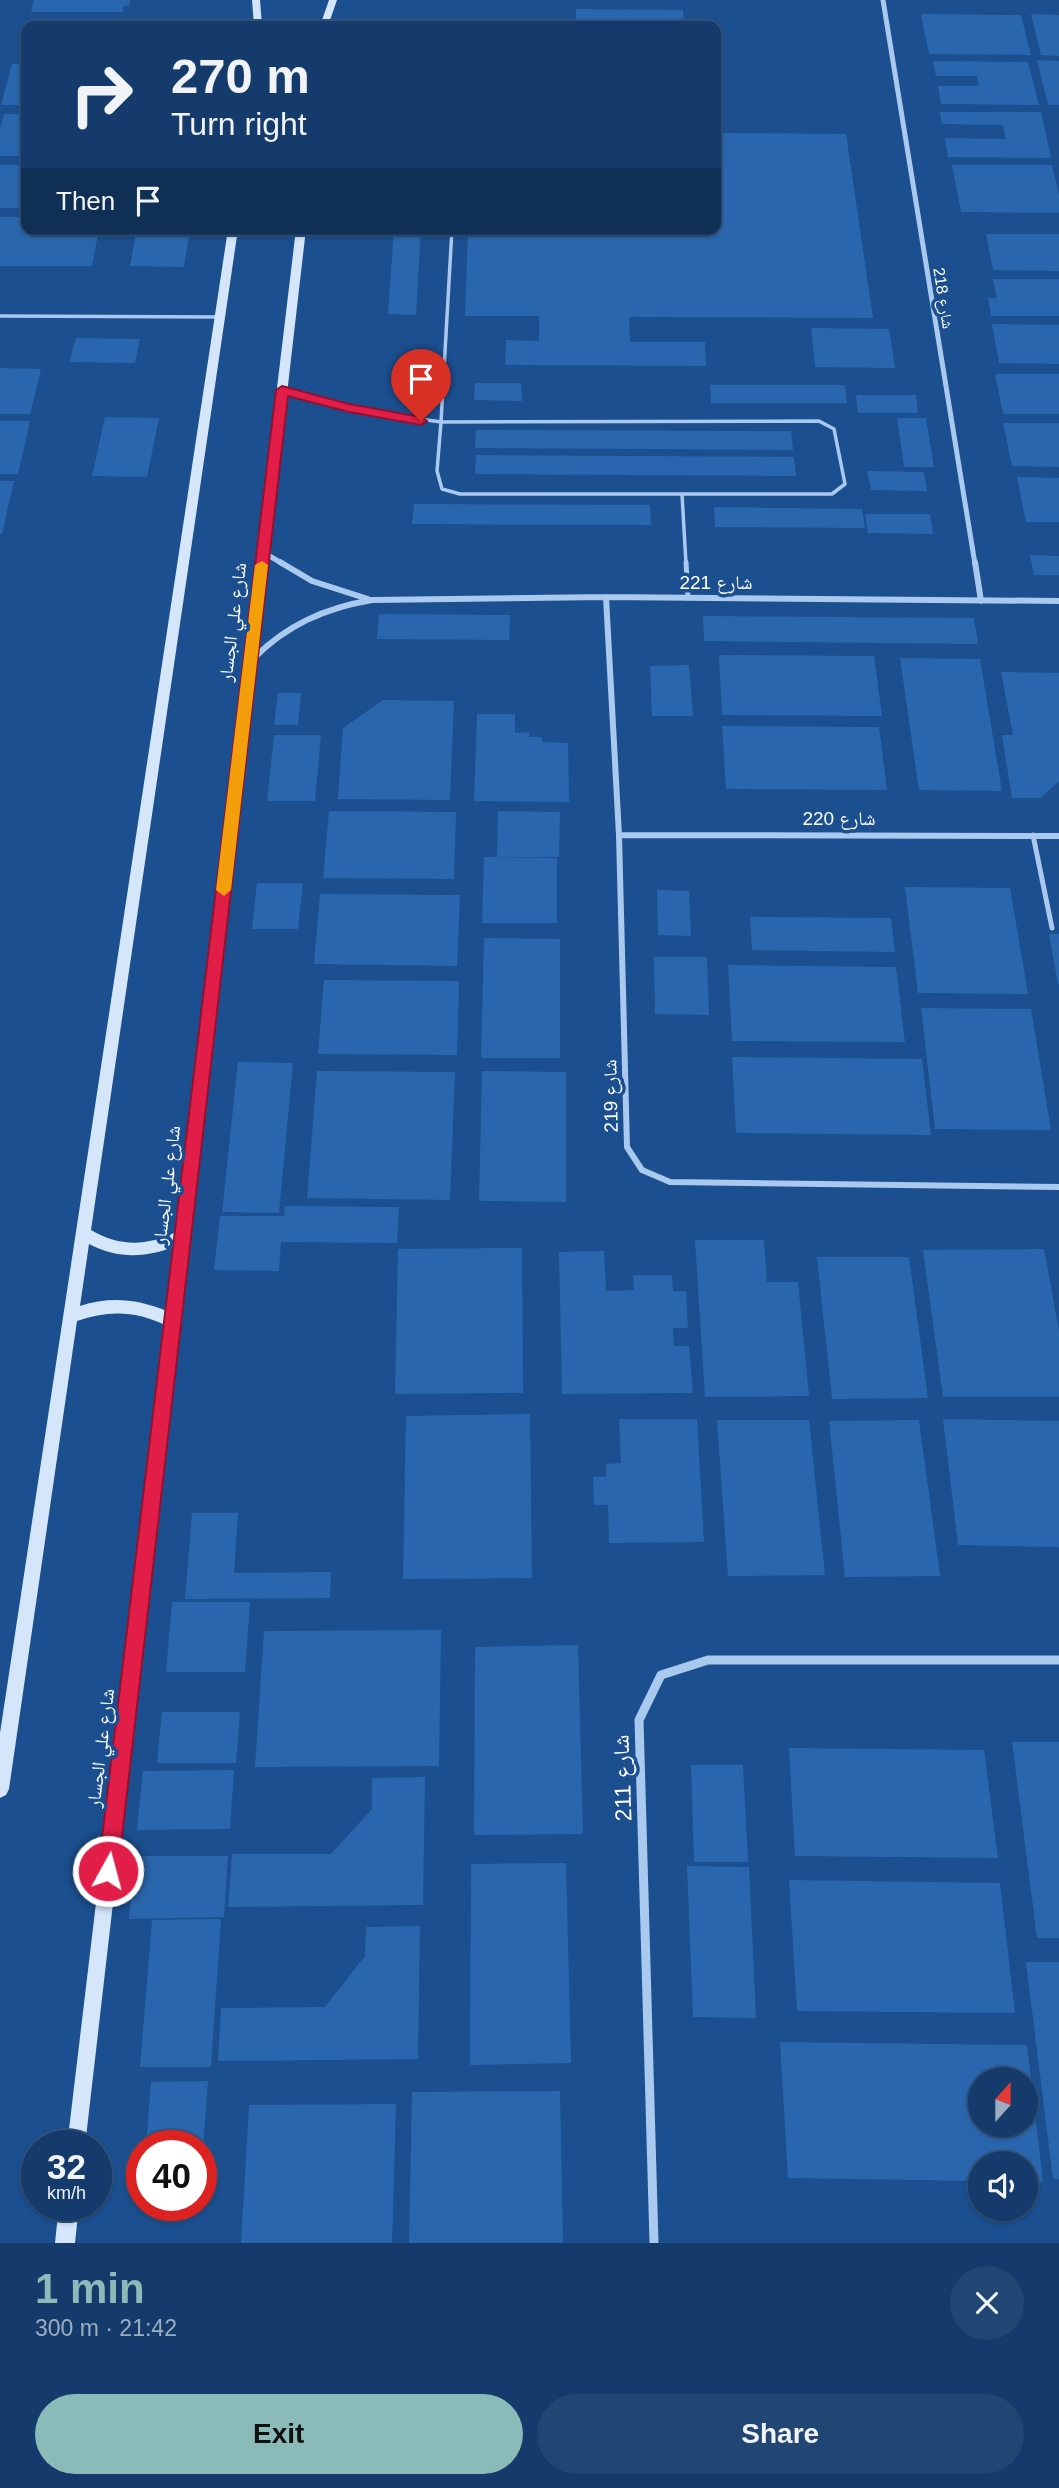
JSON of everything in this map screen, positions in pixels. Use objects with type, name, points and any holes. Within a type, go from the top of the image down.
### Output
[{"type":"street","points":[[256,0],[258,21]]},
{"type":"street","points":[[326,21],[333,0]]},
{"type":"street","name":"شارع 218","points":[[883,0],[981,601]]},
{"type":"street","points":[[0,1788],[232,235]]},
{"type":"street","name":"شارع علي الجسار","points":[[78,2130],[301,235]]},
{"type":"street","name":"شارع 221","points":[[264,552],[312,581],[372,600]]},
{"type":"street","name":"شارع 221","points":[[250,662],[265,645],[306,617],[349,603],[372,600],[606,597],[1059,601]]},
{"type":"street","name":"شارع 219","points":[[606,597],[619,835],[627,1147],[642,1170],[670,1182],[1059,1187]]},
{"type":"street","name":"شارع 220","points":[[619,835],[1059,835]]},
{"type":"street","points":[[84,1233],[96,1242],[125,1251],[165,1245],[183,1236]]},
{"type":"street","points":[[71,1316],[106,1305],[125,1304],[142,1307],[173,1322]]},
{"type":"street","name":"شارع 211","points":[[654,2243],[639,1720],[662,1675],[708,1660],[1059,1660]]},
{"type":"street","points":[[65,2243],[67,2221]]},
{"type":"lane","points":[[282,390],[361,411],[441,422],[809,421],[828,424],[834,429],[845,484],[832,494],[450,492],[442,489],[437,479],[441,422],[452,235]]},
{"type":"lane","points":[[0,316],[221,317]]},
{"type":"lane","points":[[682,494],[688,598]]},
{"type":"lane","points":[[1033,835],[1052,928]]},
{"type":"building","points":[[34,0],[130,0],[129,6],[123,6],[123,12],[31,12]]},
{"type":"building","points":[[576,9],[683,10],[684,21],[576,21]]},
{"type":"building","points":[[921,14],[1021,15],[1031,55],[929,54]]},
{"type":"building","points":[[1031,14],[1059,15],[1059,56],[1041,55]]},
{"type":"building","points":[[32,19],[143,19],[142,21]]},
{"type":"building","points":[[1037,60],[1059,61],[1059,105],[1048,105]]},
{"type":"building","points":[[933,61],[1028,62],[1039,105],[941,104],[938,86],[979,86],[977,76],[936,76]]},
{"type":"building","points":[[12,64],[21,64],[21,105],[1,105]]},
{"type":"building","points":[[940,112],[1041,112],[1051,158],[948,157],[945,138],[1006,139],[1003,125],[942,124]]},
{"type":"building","points":[[4,114],[21,114],[21,156],[0,156],[0,129]]},
{"type":"building","points":[[721,133],[846,134],[873,318],[629,317],[630,342],[705,342],[706,366],[505,365],[506,340],[539,341],[539,316],[465,316],[468,235],[721,235]]},
{"type":"building","points":[[0,165],[21,165],[21,208],[0,208]]},
{"type":"building","points":[[952,165],[1052,165],[1059,195],[1059,213],[961,212]]},
{"type":"building","points":[[0,217],[21,217],[21,235],[98,235],[92,266],[0,266]]},
{"type":"building","points":[[986,234],[1059,234],[1059,271],[993,270]]},
{"type":"building","points":[[136,235],[189,235],[184,267],[130,266]]},
{"type":"building","points":[[394,235],[421,235],[416,315],[388,314]]},
{"type":"building","points":[[993,279],[1059,279],[1059,316],[991,316],[988,298],[997,298]]},
{"type":"building","points":[[992,324],[1059,325],[1059,364],[999,363]]},
{"type":"building","points":[[811,328],[889,329],[895,368],[815,367]]},
{"type":"building","points":[[76,338],[140,339],[135,363],[69,362]]},
{"type":"building","points":[[0,368],[41,369],[30,414],[0,414]]},
{"type":"building","points":[[995,374],[1059,374],[1059,414],[1003,414]]},
{"type":"building","points":[[475,383],[521,383],[522,401],[474,400]]},
{"type":"building","points":[[710,385],[845,385],[847,403],[711,403]]},
{"type":"building","points":[[856,395],[916,395],[918,413],[858,413]]},
{"type":"building","points":[[105,417],[159,418],[147,477],[92,476]]},
{"type":"building","points":[[897,418],[926,418],[934,467],[904,467]]},
{"type":"building","points":[[0,421],[30,421],[18,474],[0,474]]},
{"type":"building","points":[[1003,423],[1059,423],[1059,467],[1012,466]]},
{"type":"building","points":[[476,430],[791,431],[793,450],[475,448]]},
{"type":"building","points":[[476,455],[794,457],[796,476],[475,474]]},
{"type":"building","points":[[867,471],[924,472],[927,491],[871,490]]},
{"type":"building","points":[[1017,477],[1059,478],[1059,522],[1026,522]]},
{"type":"building","points":[[0,481],[14,481],[2,534],[0,534]]},
{"type":"building","points":[[414,504],[650,505],[651,525],[412,524]]},
{"type":"building","points":[[714,507],[862,509],[865,528],[715,527]]},
{"type":"building","points":[[865,514],[930,514],[933,534],[868,533]]},
{"type":"building","points":[[1030,555],[1059,556],[1059,575],[1034,575]]},
{"type":"building","points":[[379,614],[510,615],[509,640],[377,639]]},
{"type":"building","points":[[703,616],[974,618],[978,644],[704,641]]},
{"type":"building","points":[[719,655],[874,656],[882,716],[722,715]]},
{"type":"building","points":[[900,658],[980,659],[1002,791],[919,790]]},
{"type":"building","points":[[689,665],[693,716],[652,716],[650,666]]},
{"type":"building","points":[[1001,672],[1059,673],[1059,781],[1041,798],[1012,798],[1002,735],[1013,735]]},
{"type":"building","points":[[278,693],[301,693],[298,725],[274,725]]},
{"type":"building","points":[[383,700],[454,701],[450,800],[338,799],[343,728]]},
{"type":"building","points":[[477,714],[515,714],[515,733],[529,732],[529,737],[542,737],[542,742],[568,743],[569,802],[474,801]]},
{"type":"building","points":[[722,726],[879,727],[887,790],[726,789]]},
{"type":"building","points":[[274,735],[321,735],[315,801],[267,801]]},
{"type":"building","points":[[329,811],[456,812],[454,879],[323,878]]},
{"type":"building","points":[[498,811],[560,812],[559,857],[497,857]]},
{"type":"building","points":[[484,857],[557,858],[557,923],[482,923]]},
{"type":"building","points":[[257,883],[303,883],[298,929],[252,929]]},
{"type":"building","points":[[905,887],[1010,888],[1028,994],[918,993]]},
{"type":"building","points":[[657,890],[689,891],[691,936],[658,935]]},
{"type":"building","points":[[320,894],[460,895],[457,966],[314,964]]},
{"type":"building","points":[[750,917],[891,918],[895,952],[752,950]]},
{"type":"building","points":[[1049,934],[1059,934],[1059,984],[1058,984]]},
{"type":"building","points":[[484,938],[560,939],[560,1058],[481,1058]]},
{"type":"building","points":[[654,957],[707,957],[709,1015],[655,1014]]},
{"type":"building","points":[[728,965],[896,967],[905,1042],[732,1041]]},
{"type":"building","points":[[324,980],[459,981],[457,1055],[318,1054]]},
{"type":"building","points":[[921,1008],[1031,1009],[1051,1130],[935,1129]]},
{"type":"building","points":[[732,1057],[922,1059],[931,1135],[736,1133]]},
{"type":"building","points":[[238,1062],[293,1063],[279,1213],[222,1212]]},
{"type":"building","points":[[317,1071],[455,1072],[450,1200],[307,1198]]},
{"type":"building","points":[[482,1071],[566,1072],[566,1202],[479,1201]]},
{"type":"building","points":[[285,1206],[399,1207],[397,1243],[281,1242],[279,1271],[214,1270],[220,1216],[284,1216]]},
{"type":"building","points":[[695,1240],[764,1240],[767,1282],[798,1282],[809,1396],[705,1397]]},
{"type":"building","points":[[522,1248],[523,1393],[395,1394],[398,1249]]},
{"type":"building","points":[[1044,1249],[1059,1331],[1059,1397],[943,1397],[923,1250]]},
{"type":"building","points":[[604,1251],[606,1291],[634,1290],[633,1275],[672,1275],[673,1291],[686,1291],[688,1328],[673,1328],[674,1346],[689,1346],[693,1393],[562,1394],[559,1252]]},
{"type":"building","points":[[817,1257],[909,1257],[928,1398],[832,1399]]},
{"type":"building","points":[[530,1414],[532,1578],[403,1579],[406,1416]]},
{"type":"building","points":[[619,1419],[697,1419],[704,1542],[609,1543],[608,1505],[594,1505],[593,1477],[606,1477],[606,1464],[621,1463]]},
{"type":"building","points":[[943,1419],[1059,1421],[1059,1547],[958,1545]]},
{"type":"building","points":[[717,1420],[809,1420],[825,1575],[728,1576]]},
{"type":"building","points":[[919,1420],[940,1576],[845,1577],[829,1421]]},
{"type":"building","points":[[192,1513],[238,1513],[234,1573],[331,1572],[330,1598],[185,1599]]},
{"type":"building","points":[[172,1602],[250,1602],[245,1672],[166,1672]]},
{"type":"building","points":[[441,1630],[439,1766],[255,1767],[264,1631]]},
{"type":"building","points":[[578,1645],[583,1834],[474,1835],[475,1647]]},
{"type":"building","points":[[162,1712],[240,1712],[236,1763],[157,1763]]},
{"type":"building","points":[[1012,1742],[1059,1742],[1059,1938],[1037,1938]]},
{"type":"building","points":[[789,1748],[984,1750],[998,1858],[795,1856]]},
{"type":"building","points":[[691,1765],[743,1765],[748,1862],[694,1862]]},
{"type":"building","points":[[234,1770],[230,1829],[137,1830],[143,1771]]},
{"type":"building","points":[[425,1777],[423,1905],[228,1907],[232,1854],[331,1854],[372,1809],[372,1778]]},
{"type":"building","points":[[135,1856],[228,1856],[224,1917],[129,1919]]},
{"type":"building","points":[[566,1863],[571,2063],[470,2065],[471,1864]]},
{"type":"building","points":[[687,1866],[749,1867],[756,2018],[693,2017]]},
{"type":"building","points":[[789,1880],[1000,1883],[1015,2013],[797,2011]]},
{"type":"building","points":[[221,1919],[211,2067],[140,2067],[152,1920]]},
{"type":"building","points":[[420,1926],[418,2059],[218,2061],[221,2008],[325,2007],[365,1956],[366,1927]]},
{"type":"building","points":[[1026,1962],[1059,1962],[1059,2179],[1053,2179]]},
{"type":"building","points":[[780,2042],[1027,2045],[1030,2067],[968,2067],[968,2137],[1038,2137],[1043,2182],[1038,2182],[1038,2151],[968,2151],[968,2181],[788,2178]]},
{"type":"building","points":[[208,2081],[204,2130],[147,2130],[151,2082]]},
{"type":"building","points":[[560,2091],[563,2243],[409,2243],[412,2092]]},
{"type":"building","points":[[396,2104],[392,2243],[241,2243],[249,2105]]},
{"type":"slow traffic","points":[[224,890],[262,565]]},
{"type":"route","points":[[108,1871],[282,390],[349,408],[421,421]]}]
